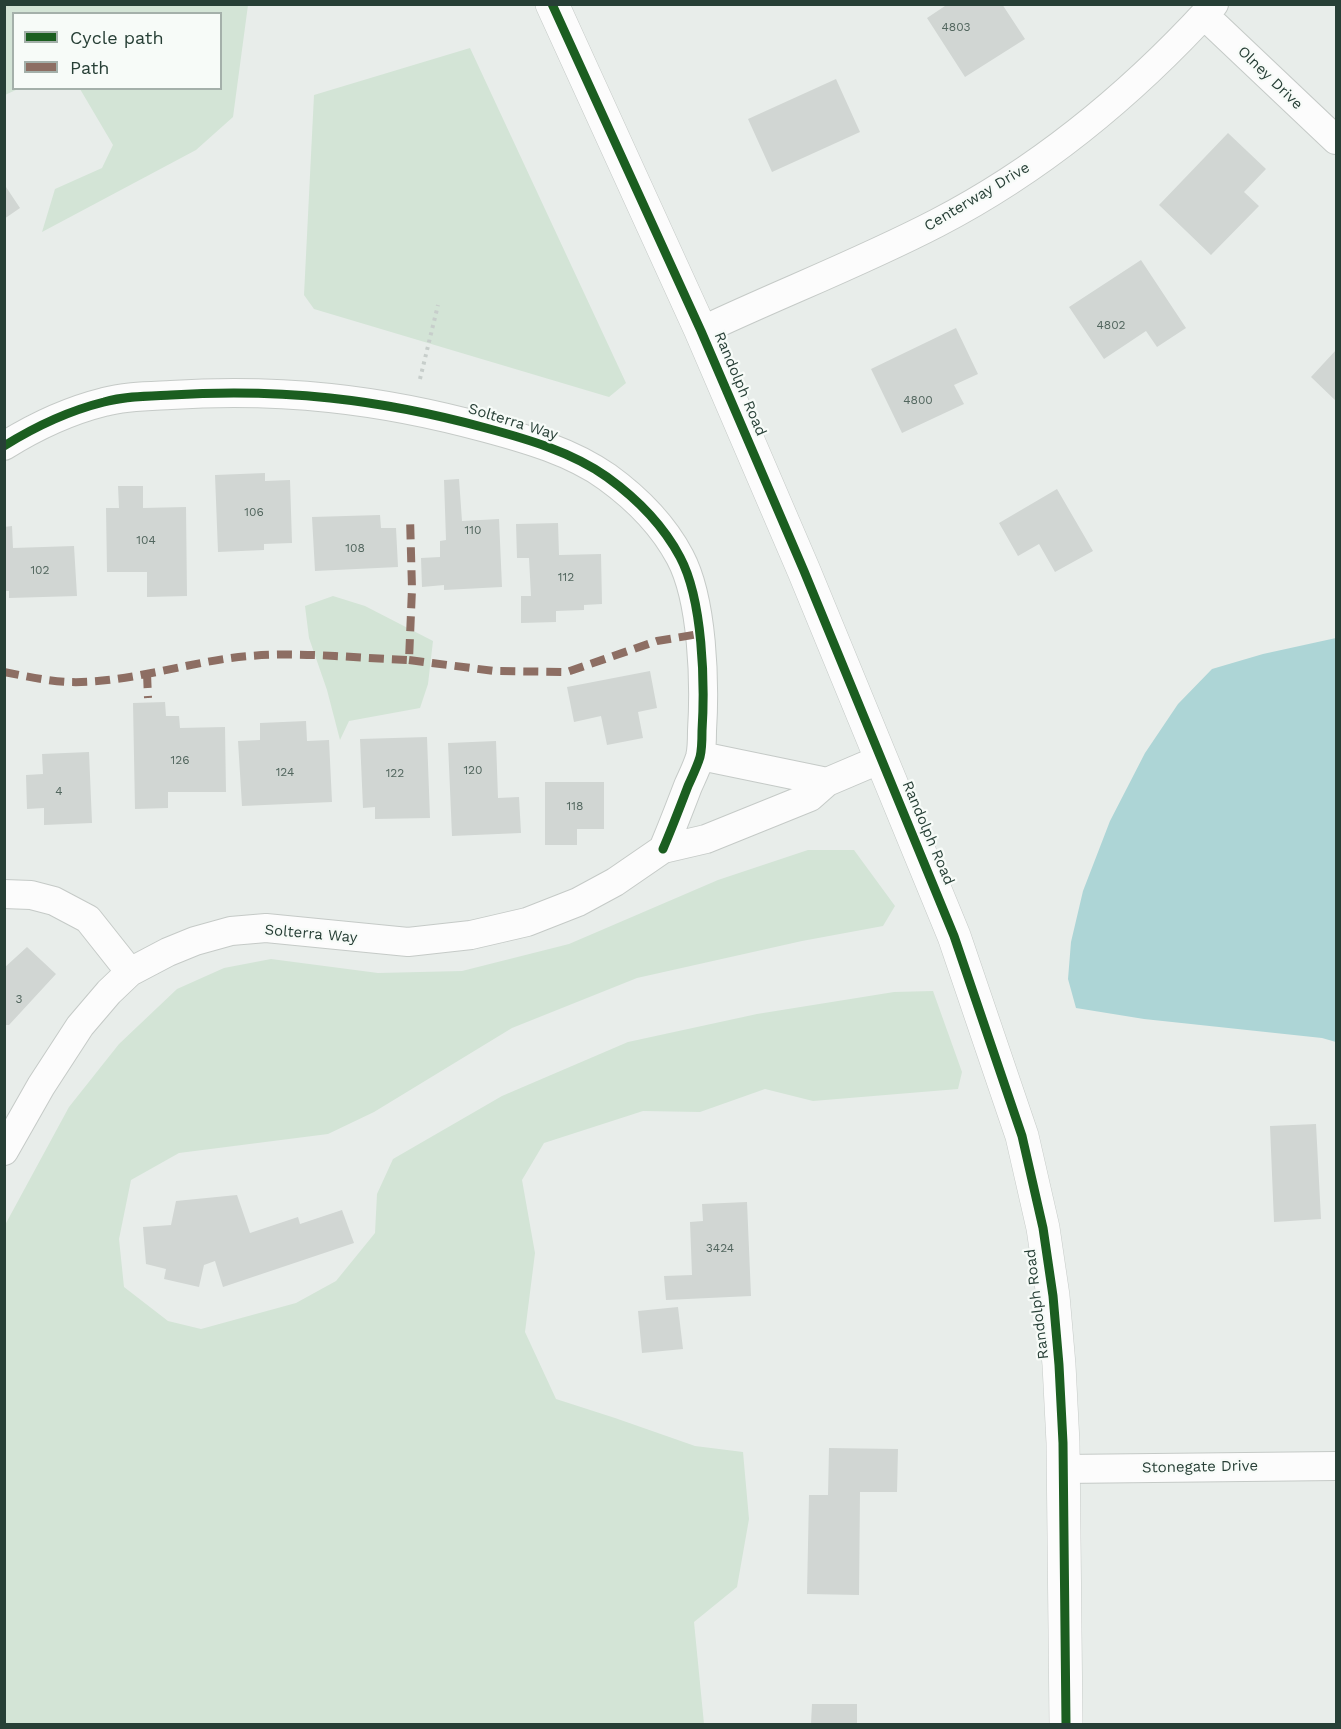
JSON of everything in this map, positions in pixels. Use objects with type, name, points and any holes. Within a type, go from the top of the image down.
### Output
[{"type":"street","name":"Randolph Road","points":[[552,4],[701,331],[808,582],[963,959],[1023,1136],[1043,1228],[1053,1296],[1062,1407],[1066,1725]]},
{"type":"street","name":"Centerway Drive","points":[[701,331],[888,247],[939,222],[1018,176],[1096,118],[1160,62],[1209,10]]},
{"type":"street","name":"Olney Drive","points":[[1209,10],[1336,140]]},
{"type":"street","name":"Solterra Way","points":[[4,446],[26,432],[63,414],[107,401],[220,392],[294,393],[412,409],[512,435],[564,454],[605,476],[639,504],[663,529],[681,559],[692,589],[702,657],[701,756],[663,849]]},
{"type":"street","points":[[701,756],[827,782]]},
{"type":"street","name":"Solterra Way","points":[[4,1151],[41,1086],[80,1026],[109,992],[130,972],[168,952],[195,941],[231,931],[266,928],[408,942],[443,939],[505,928],[578,902],[615,882],[663,849],[706,839],[810,797],[827,782],[881,759]]},
{"type":"street","points":[[4,894],[31,895],[54,901],[88,919],[130,972]]},
{"type":"street","name":"Stonegate Drive","points":[[1063,1469],[1336,1466]]},
{"type":"path","points":[[412,409],[438,305]]},
{"type":"green space","points":[[5,4],[248,5],[233,117],[196,150],[42,232],[55,189],[102,168],[113,145],[81,90],[222,90],[222,12],[12,12],[12,90],[16,90],[5,95]]},
{"type":"green space","points":[[470,48],[626,383],[609,397],[314,309],[304,295],[314,95]]},
{"type":"green space","points":[[333,596],[365,606],[433,641],[428,684],[420,708],[349,721],[340,740],[327,690],[309,638],[305,606]]},
{"type":"green space","points":[[808,850],[854,850],[895,906],[883,926],[802,941],[637,978],[512,1028],[374,1112],[328,1134],[179,1153],[131,1180],[119,1239],[124,1287],[168,1321],[201,1329],[296,1303],[336,1281],[375,1233],[377,1194],[393,1159],[502,1096],[628,1042],[757,1014],[894,992],[933,991],[962,1072],[958,1089],[813,1101],[765,1089],[700,1112],[643,1111],[544,1143],[522,1180],[535,1253],[525,1332],[556,1399],[695,1446],[743,1452],[749,1519],[737,1587],[694,1622],[704,1724],[5,1724],[5,1225],[69,1107],[119,1044],[177,989],[224,968],[271,959],[378,973],[462,971],[569,944],[718,880]]},
{"type":"water","points":[[1336,638],[1336,1042],[1322,1038],[1144,1019],[1076,1008],[1068,979],[1071,942],[1083,891],[1110,821],[1145,753],[1178,704],[1212,669],[1263,654]]},
{"type":"building","points":[[948,4],[1002,4],[1025,39],[965,77],[927,18]]},
{"type":"building","points":[[836,79],[860,132],[772,172],[748,119]]},
{"type":"building","points":[[1228,133],[1266,169],[1244,192],[1259,206],[1211,255],[1159,205]]},
{"type":"building","points":[[4,184],[20,208],[4,219]]},
{"type":"building","points":[[1141,260],[1186,328],[1157,347],[1146,331],[1104,359],[1069,307]]},
{"type":"building","points":[[956,328],[978,374],[954,385],[964,404],[902,433],[871,369]]},
{"type":"building","points":[[1336,350],[1336,401],[1311,377]]},
{"type":"building","points":[[265,473],[265,481],[290,480],[292,543],[264,544],[264,550],[218,552],[215,475]]},
{"type":"building","points":[[459,479],[462,521],[499,519],[502,587],[444,590],[444,585],[422,587],[421,558],[440,557],[440,541],[446,540],[444,480]]},
{"type":"building","points":[[118,486],[143,486],[143,508],[186,507],[187,596],[147,597],[147,572],[107,572],[106,508],[119,508]]},
{"type":"building","points":[[1057,489],[1093,551],[1055,572],[1039,544],[1018,556],[999,523]]},
{"type":"building","points":[[380,515],[381,528],[396,528],[398,567],[315,571],[312,517]]},
{"type":"building","points":[[558,523],[559,555],[601,554],[602,604],[584,605],[584,610],[556,611],[556,622],[521,623],[521,596],[531,596],[529,558],[517,558],[516,524]]},
{"type":"building","points":[[12,526],[13,548],[74,546],[77,596],[9,598],[9,591],[4,591],[4,527]]},
{"type":"building","points":[[650,671],[657,708],[638,712],[643,738],[607,745],[601,716],[574,722],[567,687]]},
{"type":"building","points":[[165,702],[166,716],[179,716],[180,728],[225,727],[226,792],[168,792],[168,808],[135,809],[133,703]]},
{"type":"building","points":[[306,721],[307,741],[329,740],[332,802],[242,806],[238,741],[260,740],[260,723]]},
{"type":"building","points":[[427,737],[430,818],[375,819],[375,807],[363,808],[360,739]]},
{"type":"building","points":[[496,741],[498,798],[519,797],[521,833],[452,836],[448,743]]},
{"type":"building","points":[[89,752],[92,823],[44,825],[44,808],[27,809],[26,775],[43,774],[42,754]]},
{"type":"building","points":[[545,782],[604,782],[604,829],[577,829],[577,845],[545,845]]},
{"type":"building","points":[[27,947],[56,974],[9,1025],[4,1025],[4,968]]},
{"type":"building","points":[[1316,1124],[1321,1219],[1274,1222],[1270,1126]]},
{"type":"building","points":[[237,1195],[250,1233],[298,1217],[300,1224],[342,1210],[354,1243],[223,1287],[215,1261],[204,1265],[199,1287],[164,1279],[166,1269],[146,1264],[143,1227],[171,1225],[176,1201]]},
{"type":"building","points":[[747,1202],[751,1296],[666,1300],[664,1276],[692,1275],[690,1222],[703,1221],[702,1204]]},
{"type":"building","points":[[678,1307],[683,1349],[642,1353],[638,1311]]},
{"type":"building","points":[[829,1448],[898,1449],[897,1492],[860,1492],[859,1595],[807,1594],[809,1495],[828,1495]]},
{"type":"building","points":[[812,1704],[857,1704],[857,1724],[811,1724]]},
{"type":"marked path","points":[[4,672],[52,681],[88,682],[253,656],[298,655],[409,660],[412,589],[410,517]]},
{"type":"marked path","points":[[409,660],[494,671],[567,672],[657,641],[699,634]]},
{"type":"marked path","points":[[147,673],[148,698]]},
{"type":"cycle path","points":[[552,4],[701,331],[804,571],[954,936],[1022,1136],[1043,1228],[1053,1296],[1059,1365],[1063,1443],[1066,1724]]},
{"type":"cycle path","points":[[4,446],[52,420],[112,400],[146,396],[252,393],[330,398],[447,418],[533,442],[564,453],[593,468],[628,494],[666,534],[680,557],[694,596],[701,642],[703,690],[701,751],[663,849]]}]
